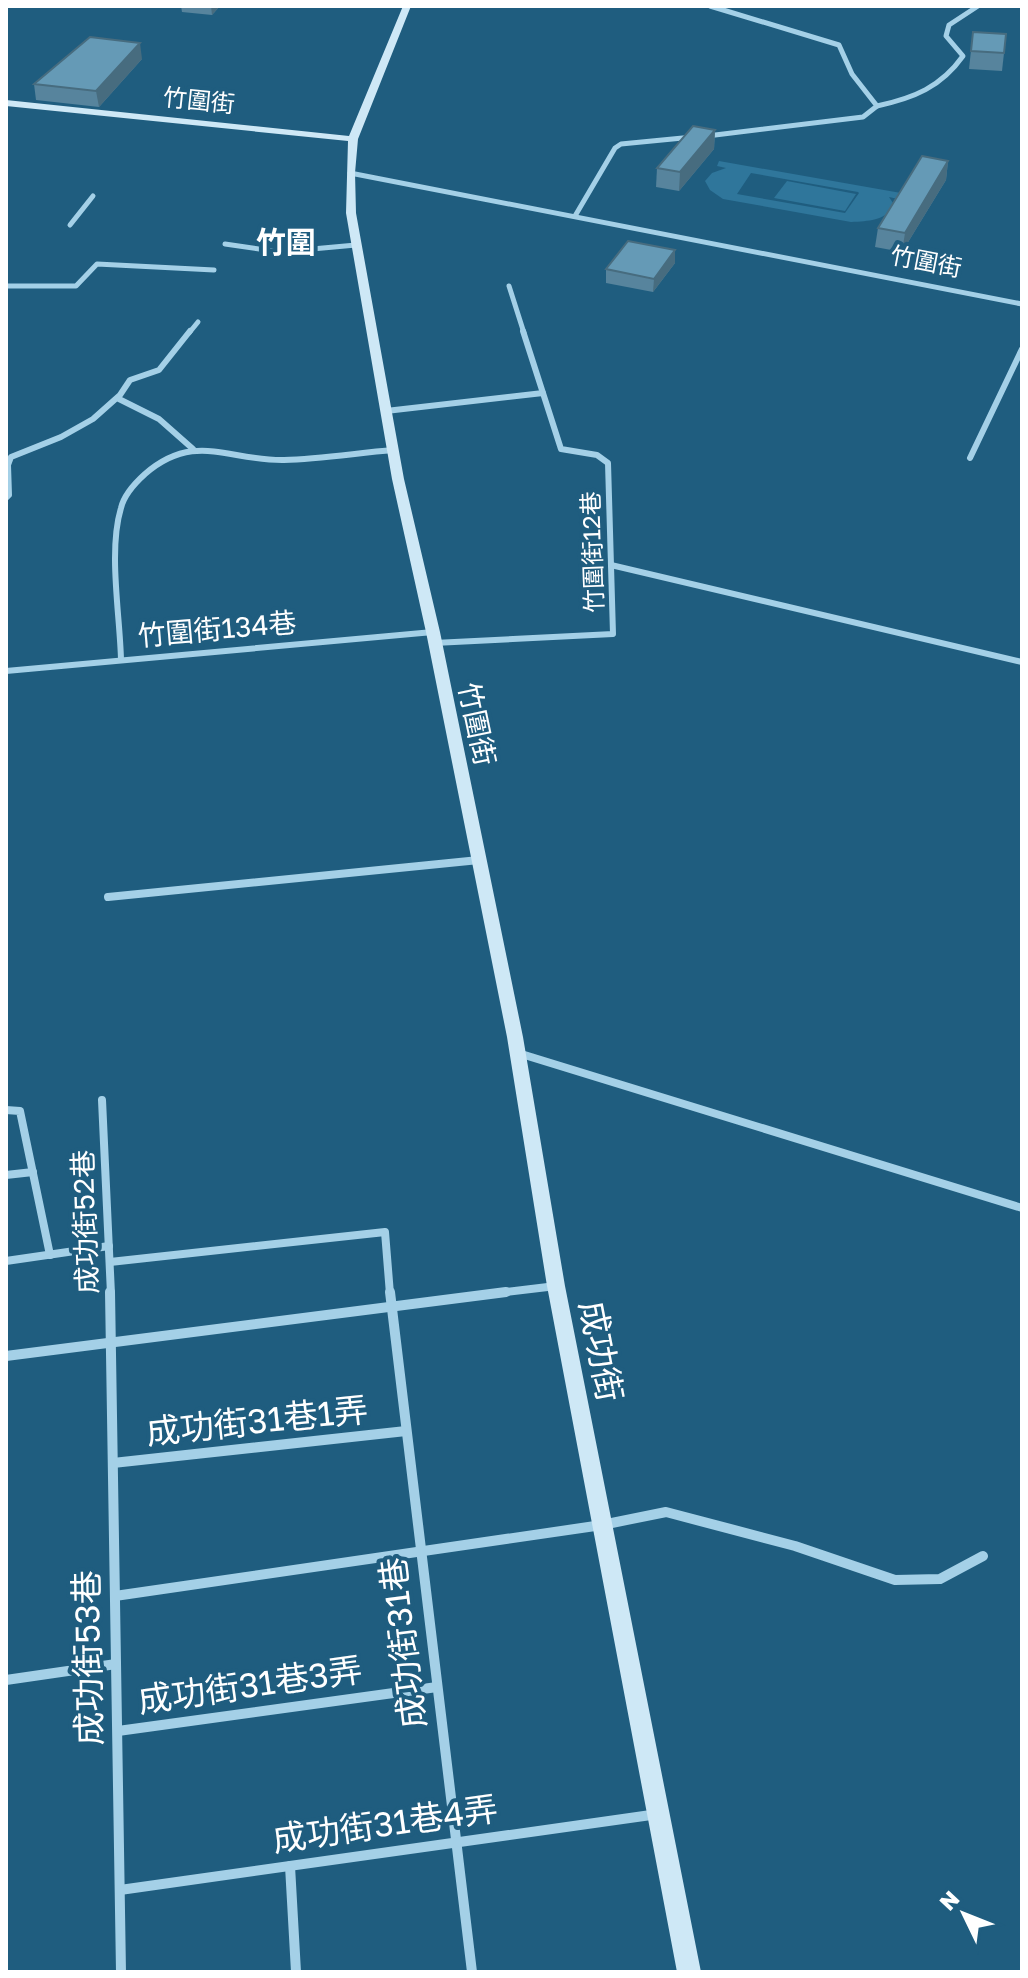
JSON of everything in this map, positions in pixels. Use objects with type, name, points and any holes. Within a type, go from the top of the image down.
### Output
[{"type":"street","points":[[353,139],[407,6]]},
{"type":"street","points":[[710,6],[839,45],[852,74],[877,106]]},
{"type":"street","points":[[575,216],[615,148],[621,144],[863,117],[877,106],[917,98],[951,75],[963,56],[946,36],[946,26],[978,6]]},
{"type":"street","name":"竹圍街","points":[[6,103],[353,139],[350,173],[356,245],[393,450],[518,1053],[556,1286]]},
{"type":"street","name":"竹圍街","points":[[350,173],[1022,304]]},
{"type":"street","points":[[70,225],[93,196]]},
{"type":"street","points":[[225,244],[279,252],[356,245]]},
{"type":"street","points":[[6,286],[76,286],[97,264],[214,270]]},
{"type":"street","name":"竹圍街12巷","points":[[433,638],[613,634],[608,463],[597,455],[561,449],[509,286]]},
{"type":"street","points":[[6,498],[9,495],[8,465],[11,457],[61,438],[119,399],[130,380],[159,370],[198,322]]},
{"type":"street","points":[[970,458],[1022,349]]},
{"type":"street","points":[[386,411],[543,393]]},
{"type":"street","points":[[119,399],[158,416],[193,449]]},
{"type":"street","points":[[121,660],[118,537],[121,506],[135,485],[162,461],[193,449],[245,458],[285,459],[393,450]]},
{"type":"street","points":[[611,565],[1022,662]]},
{"type":"street","name":"竹圍街134巷","points":[[6,671],[433,638]]},
{"type":"street","points":[[108,897],[479,860]]},
{"type":"street","points":[[518,1053],[1022,1208]]},
{"type":"street","name":"成功街52巷","points":[[102,1100],[112,1342]]},
{"type":"street","points":[[6,1110],[20,1111],[50,1255]]},
{"type":"street","points":[[6,1175],[33,1172]]},
{"type":"street","name":"成功街31巷","points":[[110,1262],[385,1232],[391,1307],[472,1972]]},
{"type":"street","points":[[6,1261],[109,1246]]},
{"type":"street","name":"成功街","points":[[6,1356],[556,1286],[689,1972]]},
{"type":"street","name":"成功街53巷","points":[[112,1342],[121,1972]]},
{"type":"street","name":"成功街31巷1弄","points":[[113,1463],[406,1431]]},
{"type":"street","points":[[115,1596],[602,1525],[666,1512],[795,1546],[895,1580],[940,1579],[983,1556]]},
{"type":"street","points":[[6,1680],[116,1664]]},
{"type":"street","name":"成功街31巷3弄","points":[[118,1731],[437,1687]]},
{"type":"street","name":"成功街31巷4弄","points":[[120,1890],[658,1814]]},
{"type":"street","points":[[290,1866],[296,1972]]},
{"type":"shaded area","points":[[719,161],[901,193],[898,199],[889,197],[895,206],[886,215],[851,222],[723,199],[710,190],[705,181],[712,173],[726,168],[717,166]],"holes":[[[751,173],[858,192],[845,213],[737,194]]]},
{"type":"shaded area","points":[[787,181],[856,194],[845,211],[774,198]]},
{"type":"building","points":[[973,32],[1006,34],[1004,53],[971,51]]},
{"type":"building","points":[[90,37],[140,43],[96,91],[34,84]]},
{"type":"building","points":[[693,126],[715,130],[680,172],[657,168]]},
{"type":"building","points":[[922,156],[948,161],[905,233],[878,228]]},
{"type":"building","points":[[628,241],[675,250],[654,279],[606,269]]},
{"type":"district","name":"竹圍","points":[[286,243]]}]
